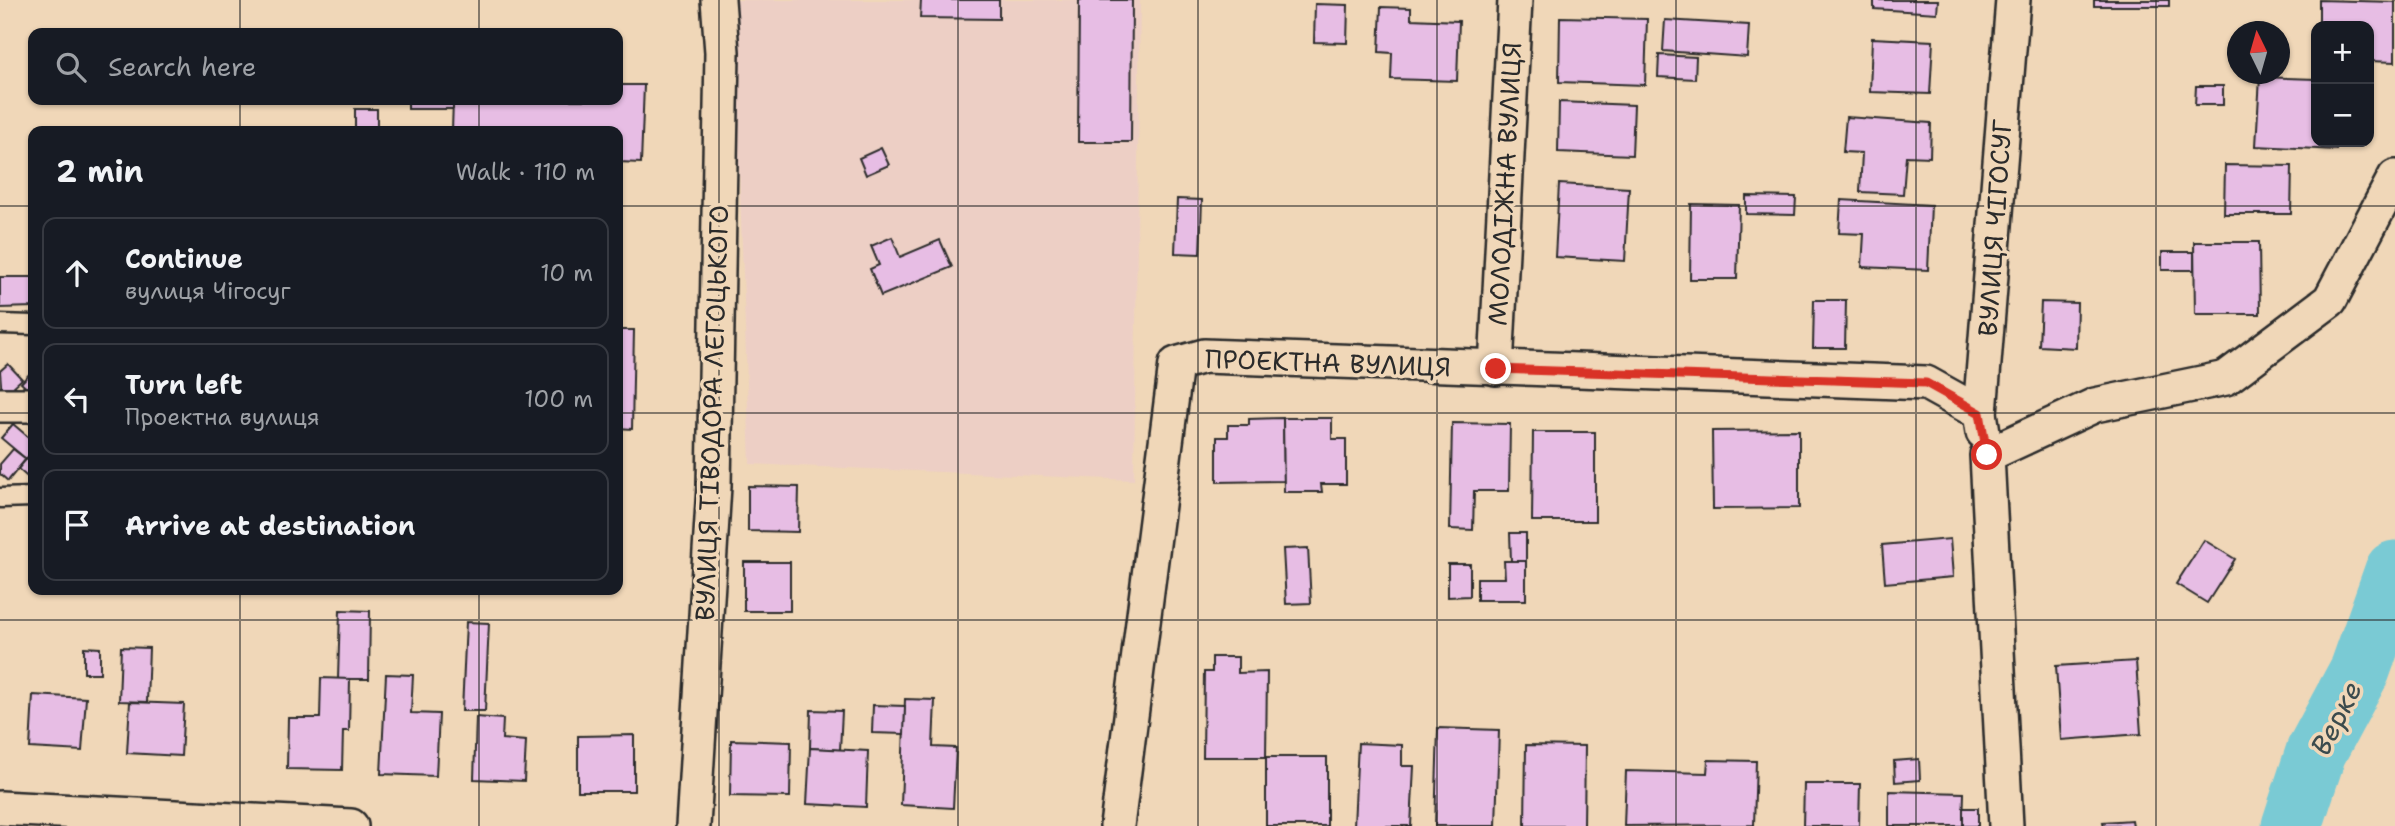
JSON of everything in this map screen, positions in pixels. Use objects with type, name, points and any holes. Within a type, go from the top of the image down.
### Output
[{"type":"street","name":"ВУЛИЦЯ ТІВОДОРА ЛЕГОЦЬКОГО","points":[[693,826],[714,486],[722,52],[718,0]]},
{"type":"street","name":"МОЛОДІЖНА ВУЛИЦЯ","points":[[1496,369],[1515,0]]},
{"type":"street","name":"ВУЛИЦЯ ЧІГОСУГ","points":[[2006,826],[1987,455],[1980,413],[2013,0]]},
{"type":"street","points":[[1987,455],[2095,405],[2226,378],[2330,300],[2395,177]]},
{"type":"street","name":"ПРОЕКТНА ВУЛИЦЯ","points":[[1118,826],[1176,363],[1205,356],[1496,369],[1926,383],[1980,413]]},
{"type":"street","points":[[0,405],[28,405]]},
{"type":"street","points":[[0,808],[231,823],[351,826]]},
{"type":"lane","points":[[0,324],[28,325]]},
{"type":"lane","points":[[0,498],[28,498]]},
{"type":"shaded area","points":[[733,0],[1140,0],[1134,480],[750,464]]},
{"type":"building","points":[[921,0],[999,0],[999,19],[920,18]]},
{"type":"building","points":[[1079,0],[1132,0],[1131,142],[1078,142]]},
{"type":"building","points":[[1874,0],[1938,0],[1937,13],[1874,9]]},
{"type":"building","points":[[2094,0],[2169,0],[2169,6],[2094,6]]},
{"type":"building","points":[[2319,0],[2395,2],[2395,62],[2374,61],[2374,21],[2319,21]]},
{"type":"building","points":[[1315,4],[1348,5],[1347,43],[1314,42]]},
{"type":"building","points":[[1381,7],[1411,8],[1411,19],[1459,21],[1457,81],[1391,79],[1392,53],[1379,52]]},
{"type":"building","points":[[1560,17],[1647,19],[1645,85],[1559,82]]},
{"type":"building","points":[[1665,20],[1749,25],[1747,57],[1663,51]]},
{"type":"building","points":[[1872,38],[1933,41],[1930,94],[1870,92]]},
{"type":"building","points":[[1659,55],[1696,57],[1695,79],[1658,77]]},
{"type":"building","points":[[2290,78],[2311,79],[2311,147],[2336,147],[2336,150],[2256,146],[2260,84],[2290,84]]},
{"type":"building","points":[[623,85],[644,85],[641,163],[623,162],[623,126],[452,126],[453,105],[623,105]]},
{"type":"building","points":[[2196,86],[2223,86],[2223,105],[2195,105]]},
{"type":"building","points":[[1559,102],[1634,105],[1632,155],[1558,152]]},
{"type":"building","points":[[408,105],[453,105],[453,109],[408,109]]},
{"type":"building","points":[[355,109],[377,109],[377,126],[355,126]]},
{"type":"building","points":[[1846,117],[1931,123],[1930,157],[1906,156],[1903,194],[1860,192],[1862,153],[1843,152]]},
{"type":"building","points":[[881,148],[889,165],[866,175],[859,158]]},
{"type":"building","points":[[2225,165],[2292,166],[2291,214],[2224,214]]},
{"type":"building","points":[[1559,184],[1629,188],[1625,261],[1555,257]]},
{"type":"building","points":[[1746,196],[1796,197],[1795,215],[1746,214]]},
{"type":"building","points":[[1177,199],[1202,200],[1200,254],[1175,253]]},
{"type":"building","points":[[1841,200],[1931,205],[1928,270],[1862,267],[1864,234],[1839,233]]},
{"type":"building","points":[[1691,204],[1739,205],[1737,279],[1690,279]]},
{"type":"building","points":[[892,237],[900,257],[940,240],[952,267],[881,296],[870,269],[879,265],[871,246]]},
{"type":"building","points":[[2194,242],[2259,242],[2260,314],[2195,314]]},
{"type":"building","points":[[2162,252],[2194,252],[2194,270],[2162,270]]},
{"type":"building","points":[[0,277],[28,277],[28,307],[0,308]]},
{"type":"building","points":[[1814,300],[1846,300],[1845,348],[1813,348]]},
{"type":"building","points":[[2041,302],[2077,303],[2076,348],[2039,346]]},
{"type":"building","points":[[623,330],[634,330],[632,429],[623,428]]},
{"type":"building","points":[[8,364],[22,379],[2,397],[0,371]]},
{"type":"building","points":[[28,375],[28,389],[21,383]]},
{"type":"building","points":[[1283,418],[1284,481],[1217,482],[1217,437],[1228,437],[1228,425],[1249,425],[1249,419]]},
{"type":"building","points":[[1283,418],[1332,418],[1332,439],[1346,439],[1346,484],[1321,484],[1322,492],[1284,492]]},
{"type":"building","points":[[1452,423],[1510,424],[1509,491],[1474,491],[1473,530],[1450,529]]},
{"type":"building","points":[[13,424],[28,437],[28,457],[26,459],[1,438]]},
{"type":"building","points":[[1799,430],[1799,508],[1713,509],[1712,431]]},
{"type":"building","points":[[1533,432],[1595,432],[1595,521],[1532,521]]},
{"type":"building","points":[[13,449],[26,459],[8,481],[0,474],[0,464]]},
{"type":"building","points":[[28,457],[28,478],[18,469]]},
{"type":"building","points":[[748,486],[799,487],[798,532],[748,531]]},
{"type":"building","points":[[1510,533],[1526,533],[1526,561],[1511,561]]},
{"type":"building","points":[[1950,539],[1953,577],[1885,583],[1882,545]]},
{"type":"building","points":[[2204,540],[2235,559],[2207,603],[2176,584]]},
{"type":"building","points":[[1308,548],[1311,603],[1286,604],[1283,549]]},
{"type":"building","points":[[1504,561],[1526,561],[1526,600],[1477,600],[1477,578],[1505,578]]},
{"type":"building","points":[[744,562],[790,562],[790,611],[744,611]]},
{"type":"building","points":[[1448,564],[1470,564],[1470,596],[1448,597]]},
{"type":"building","points":[[340,610],[370,611],[369,679],[338,679]]},
{"type":"building","points":[[466,622],[489,623],[485,711],[462,711]]},
{"type":"building","points":[[84,647],[100,648],[100,673],[84,673]]},
{"type":"building","points":[[121,647],[149,648],[147,702],[119,701]]},
{"type":"building","points":[[1212,657],[1238,657],[1238,673],[1267,672],[1266,757],[1203,757],[1204,672],[1212,672]]},
{"type":"building","points":[[2136,661],[2141,734],[2061,740],[2056,666]]},
{"type":"building","points":[[386,674],[413,675],[411,713],[439,714],[436,776],[381,774]]},
{"type":"building","points":[[321,678],[350,679],[349,731],[343,731],[342,770],[287,769],[288,718],[320,718]]},
{"type":"building","points":[[33,695],[86,698],[82,751],[30,748]]},
{"type":"building","points":[[905,699],[935,700],[933,747],[956,748],[953,808],[901,805]]},
{"type":"building","points":[[130,702],[184,704],[181,756],[127,753]]},
{"type":"building","points":[[873,705],[905,706],[904,734],[872,733]]},
{"type":"building","points":[[811,710],[842,711],[840,750],[810,748]]},
{"type":"building","points":[[476,717],[503,719],[502,739],[526,741],[524,781],[474,779]]},
{"type":"building","points":[[1438,728],[1499,730],[1496,826],[1435,826]]},
{"type":"building","points":[[634,735],[634,791],[578,791],[578,736]]},
{"type":"building","points":[[731,740],[791,742],[790,797],[730,796]]},
{"type":"building","points":[[1358,743],[1402,745],[1402,766],[1414,766],[1411,826],[1354,826]]},
{"type":"building","points":[[1526,745],[1585,746],[1584,826],[1525,826]]},
{"type":"building","points":[[810,748],[868,751],[866,807],[807,804]]},
{"type":"building","points":[[1266,757],[1327,757],[1327,826],[1266,826]]},
{"type":"building","points":[[1919,759],[1920,780],[1895,782],[1894,761]]},
{"type":"building","points":[[1708,760],[1756,761],[1754,825],[1624,826],[1626,771],[1707,773]]},
{"type":"building","points":[[1804,784],[1860,784],[1859,826],[1803,826]]},
{"type":"building","points":[[1889,791],[1964,793],[1963,826],[1889,826]]},
{"type":"building","points":[[1963,808],[1978,808],[1978,826],[1963,826]]},
{"type":"building","points":[[2132,820],[2133,826],[2104,826],[2103,822]]},
{"type":"waterway","name":"Верке","points":[[2292,826],[2316,752],[2360,670],[2395,571]]},
{"type":"route","points":[[1496,369],[1926,383],[1980,413],[1987,455]]}]
